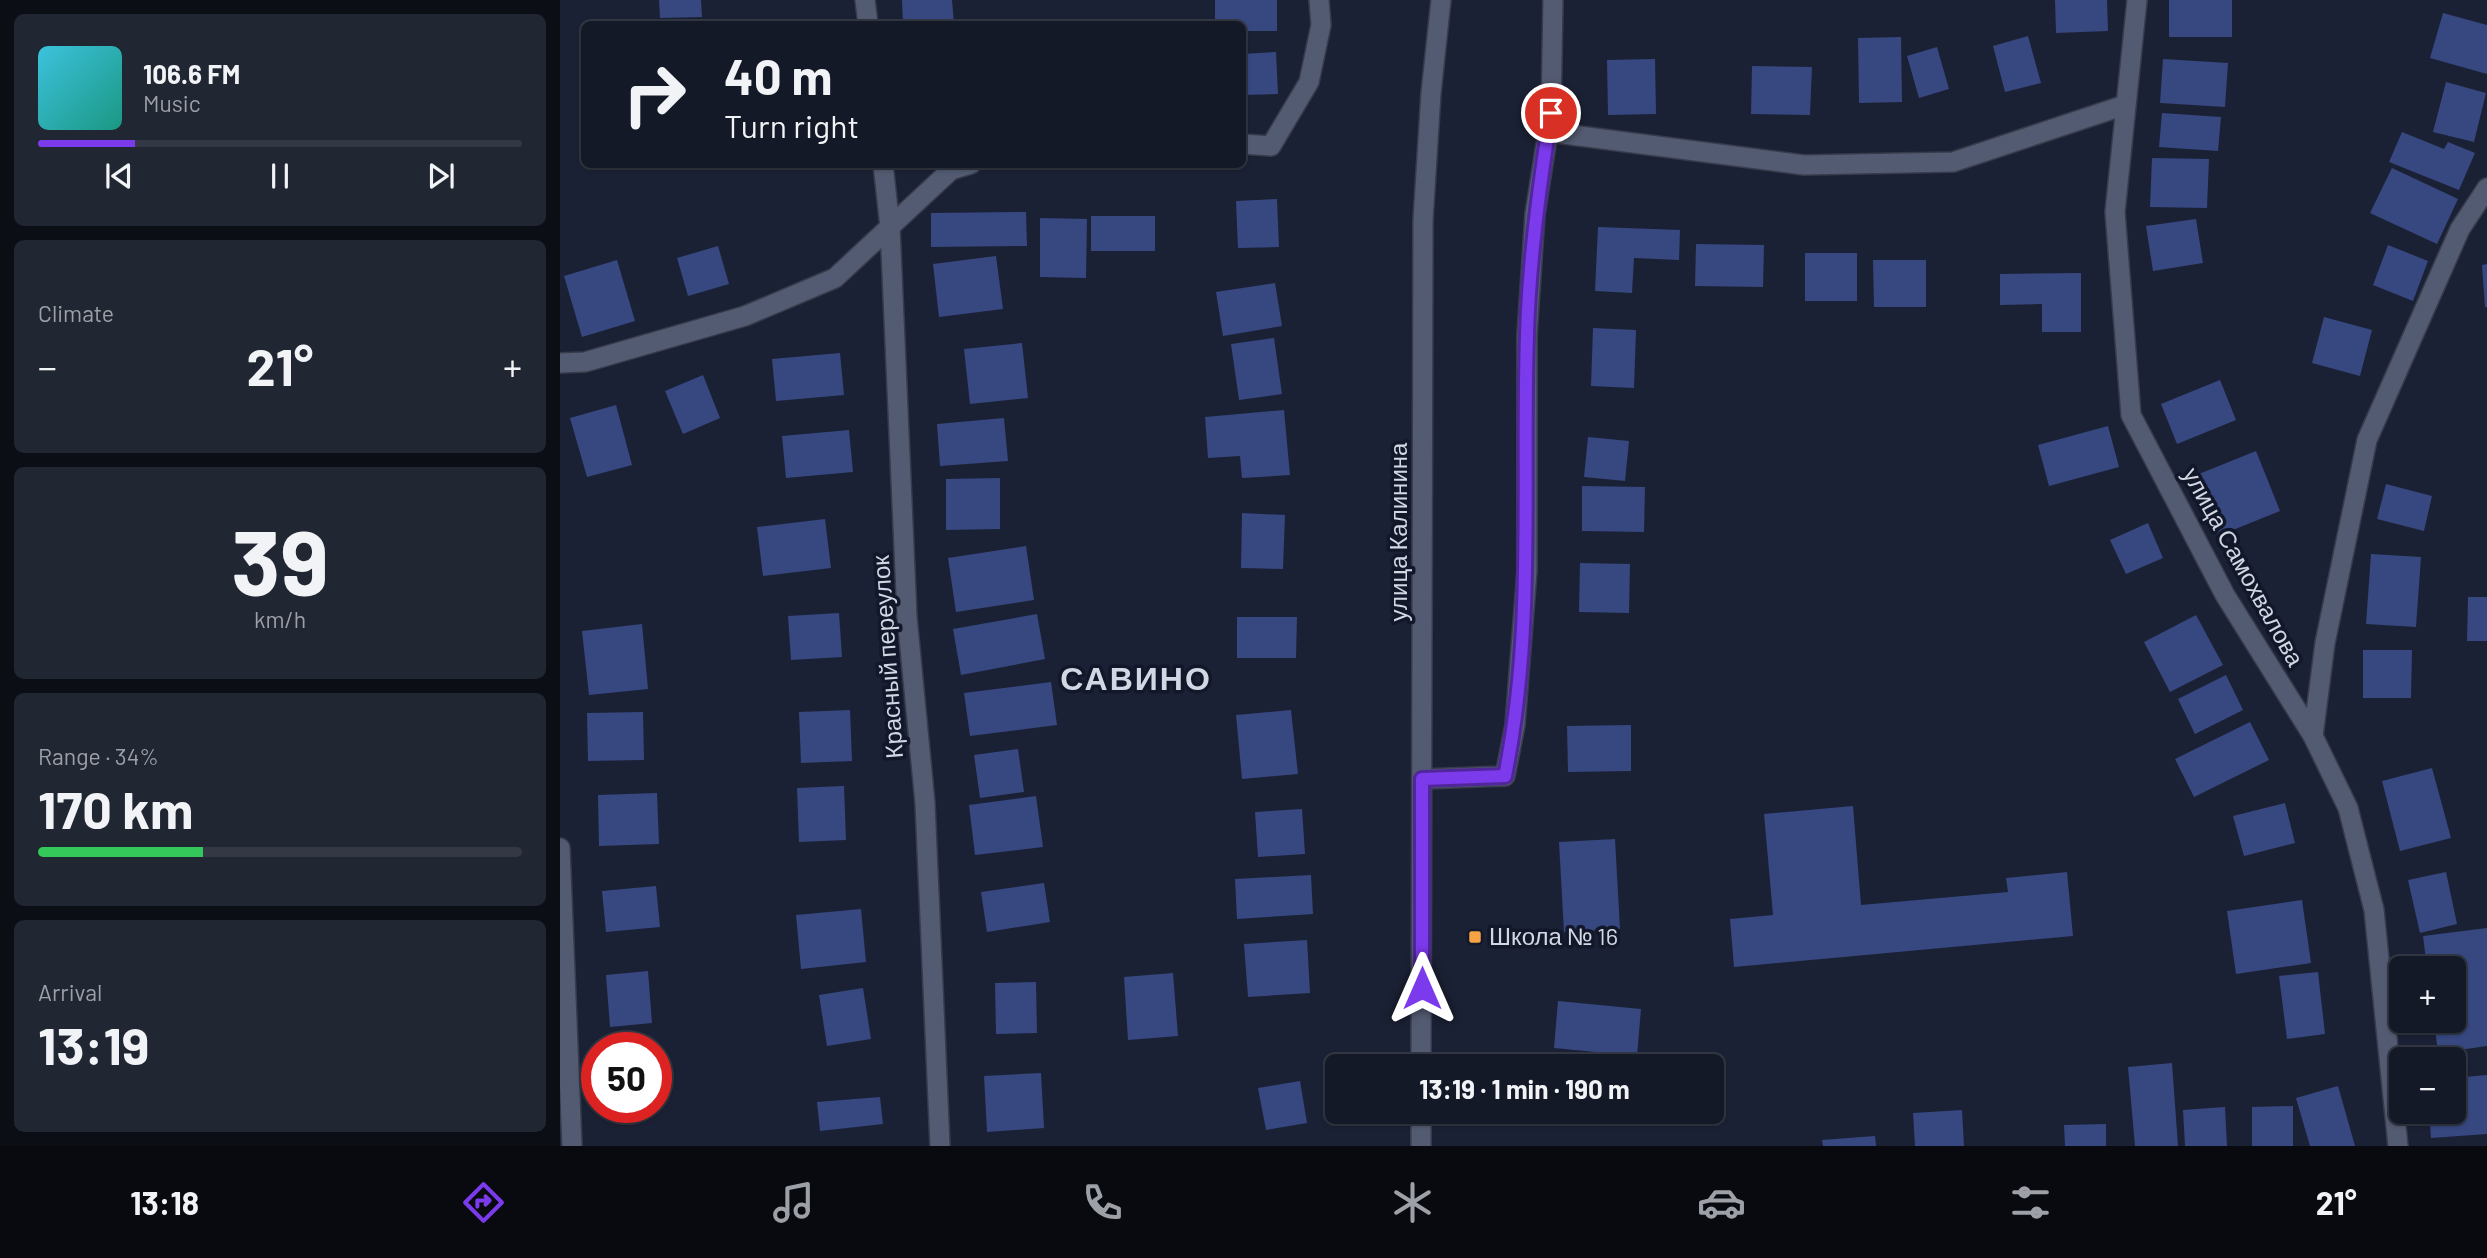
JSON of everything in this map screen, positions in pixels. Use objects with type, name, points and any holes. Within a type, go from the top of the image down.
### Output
[{"type":"street","points":[[865,0],[868,21]]},
{"type":"street","points":[[1246,144],[1271,146],[1308,82],[1321,26],[1319,0]]},
{"type":"street","name":"улица Калинина","points":[[1421,1054],[1423,220],[1431,93],[1441,0]]},
{"type":"street","points":[[1422,779],[1505,776],[1515,725],[1527,571],[1527,335],[1535,214],[1551,113],[1553,0]]},
{"type":"street","name":"улица Самохвалова","points":[[2137,0],[2115,212],[2131,415],[2225,595],[2314,736],[2348,808],[2374,910],[2398,1146]]},
{"type":"street","points":[[1548,132],[1804,165],[1953,162],[2125,105]]},
{"type":"street","name":"Красный переулок","points":[[883,168],[890,227],[907,617],[925,803],[940,1146]]},
{"type":"street","points":[[560,363],[585,362],[745,316],[835,278],[951,170],[958,168]]},
{"type":"street","points":[[2314,736],[2325,643],[2367,440],[2460,229],[2487,188]]},
{"type":"street","points":[[560,848],[572,1146]]},
{"type":"street","points":[[1421,1124],[1421,1146]]},
{"type":"building","points":[[659,0],[701,0],[702,17],[660,18]]},
{"type":"building","points":[[902,0],[952,0],[954,21],[903,21]]},
{"type":"building","points":[[1215,0],[1277,0],[1277,31],[1246,31],[1246,21],[1215,21]]},
{"type":"building","points":[[2055,0],[2107,0],[2108,31],[2056,33]]},
{"type":"building","points":[[2169,0],[2232,0],[2232,37],[2169,37]]},
{"type":"building","points":[[2443,13],[2487,25],[2487,74],[2430,58]]},
{"type":"building","points":[[2028,36],[2041,83],[2005,92],[1993,46]]},
{"type":"building","points":[[1901,37],[1902,102],[1859,103],[1858,38]]},
{"type":"building","points":[[1937,47],[1949,89],[1919,98],[1907,56]]},
{"type":"building","points":[[1276,52],[1278,94],[1246,95],[1246,54]]},
{"type":"building","points":[[1655,59],[1656,114],[1608,115],[1607,60]]},
{"type":"building","points":[[2163,59],[2228,63],[2225,107],[2160,103]]},
{"type":"building","points":[[1752,66],[1812,67],[1810,115],[1751,114]]},
{"type":"building","points":[[2446,82],[2486,93],[2474,142],[2433,132]]},
{"type":"building","points":[[2162,113],[2221,117],[2218,151],[2159,147]]},
{"type":"building","points":[[2402,132],[2444,149],[2448,142],[2475,153],[2459,190],[2389,162]]},
{"type":"building","points":[[2152,158],[2209,159],[2207,208],[2150,207]]},
{"type":"building","points":[[2392,168],[2458,199],[2437,244],[2370,213]]},
{"type":"building","points":[[1277,199],[1279,247],[1238,248],[1236,201]]},
{"type":"building","points":[[1026,212],[1027,246],[931,247],[931,213]]},
{"type":"building","points":[[1091,216],[1155,216],[1155,251],[1091,251]]},
{"type":"building","points":[[1040,218],[1087,219],[1086,278],[1040,277]]},
{"type":"building","points":[[2196,219],[2203,263],[2153,271],[2146,226]]},
{"type":"building","points":[[1598,227],[1680,230],[1679,260],[1634,258],[1632,293],[1595,291]]},
{"type":"building","points":[[1696,244],[1764,245],[1763,287],[1695,286]]},
{"type":"building","points":[[2388,245],[2428,261],[2413,301],[2373,285]]},
{"type":"building","points":[[718,246],[729,284],[688,296],[677,258]]},
{"type":"building","points":[[1805,253],[1857,253],[1857,301],[1805,301]]},
{"type":"building","points":[[996,256],[1003,309],[939,317],[933,264]]},
{"type":"building","points":[[617,260],[635,321],[582,337],[564,276]]},
{"type":"building","points":[[1873,260],[1926,260],[1926,307],[1874,307]]},
{"type":"building","points":[[2487,264],[2487,307],[2485,307],[2482,265]]},
{"type":"building","points":[[2081,273],[2081,332],[2042,332],[2042,304],[2000,305],[2000,274]]},
{"type":"building","points":[[1275,283],[1282,326],[1223,336],[1216,292]]},
{"type":"building","points":[[2324,317],[2372,330],[2360,376],[2312,363]]},
{"type":"building","points":[[1593,328],[1636,330],[1634,388],[1591,386]]},
{"type":"building","points":[[1274,338],[1282,394],[1239,400],[1231,344]]},
{"type":"building","points":[[1022,343],[1028,398],[970,404],[964,349]]},
{"type":"building","points":[[840,353],[844,395],[776,401],[772,359]]},
{"type":"building","points":[[703,375],[720,418],[683,434],[665,391]]},
{"type":"building","points":[[2220,380],[2236,420],[2177,444],[2161,404]]},
{"type":"building","points":[[616,405],[632,465],[587,477],[570,418]]},
{"type":"building","points":[[1284,410],[1290,475],[1242,478],[1240,456],[1208,458],[1205,417]]},
{"type":"building","points":[[1004,418],[1008,461],[940,466],[937,424]]},
{"type":"building","points":[[2108,426],[2119,467],[2049,486],[2038,445]]},
{"type":"building","points":[[849,430],[853,472],[786,478],[782,436]]},
{"type":"building","points":[[1588,437],[1629,441],[1625,481],[1584,477]]},
{"type":"building","points":[[2256,451],[2280,511],[2218,536],[2194,476]]},
{"type":"building","points":[[1000,478],[1000,529],[946,530],[946,479]]},
{"type":"building","points":[[2386,484],[2432,496],[2424,531],[2377,519]]},
{"type":"building","points":[[1582,486],[1645,487],[1644,532],[1582,531]]},
{"type":"building","points":[[1242,513],[1285,515],[1283,569],[1241,568]]},
{"type":"building","points":[[825,519],[831,568],[763,576],[757,527]]},
{"type":"building","points":[[2148,523],[2163,558],[2126,574],[2110,540]]},
{"type":"building","points":[[1026,546],[1034,600],[956,612],[948,558]]},
{"type":"building","points":[[2371,554],[2421,557],[2416,627],[2366,624]]},
{"type":"building","points":[[1580,563],[1630,564],[1629,613],[1579,612]]},
{"type":"building","points":[[2468,597],[2487,597],[2487,641],[2467,641]]},
{"type":"building","points":[[839,613],[842,657],[791,660],[788,616]]},
{"type":"building","points":[[1037,614],[1045,659],[961,675],[953,629]]},
{"type":"building","points":[[2196,615],[2223,665],[2170,692],[2144,642]]},
{"type":"building","points":[[1237,617],[1297,617],[1296,658],[1237,658]]},
{"type":"building","points":[[642,624],[648,689],[589,695],[582,631]]},
{"type":"building","points":[[2363,650],[2412,650],[2411,698],[2363,698]]},
{"type":"building","points":[[2226,675],[2243,710],[2195,734],[2178,699]]},
{"type":"building","points":[[1051,682],[1057,725],[970,736],[964,693]]},
{"type":"building","points":[[850,710],[852,761],[801,763],[799,712]]},
{"type":"building","points":[[1291,710],[1298,774],[1242,779],[1236,715]]},
{"type":"building","points":[[643,712],[644,760],[588,761],[587,713]]},
{"type":"building","points":[[2250,722],[2269,760],[2194,797],[2175,759]]},
{"type":"building","points":[[1631,725],[1631,771],[1568,772],[1567,726]]},
{"type":"building","points":[[1018,749],[1024,792],[980,798],[974,755]]},
{"type":"building","points":[[2432,768],[2451,838],[2400,851],[2382,781]]},
{"type":"building","points":[[844,786],[846,840],[799,842],[797,788]]},
{"type":"building","points":[[657,793],[659,844],[599,846],[598,795]]},
{"type":"building","points":[[1036,796],[1043,847],[975,855],[969,805]]},
{"type":"building","points":[[2285,803],[2295,843],[2244,856],[2233,816]]},
{"type":"building","points":[[1853,806],[1861,905],[2008,892],[2006,878],[2067,872],[2073,936],[1734,967],[1730,919],[1773,915],[1764,814]]},
{"type":"building","points":[[1302,809],[1305,854],[1258,857],[1255,812]]},
{"type":"building","points":[[1615,839],[1620,929],[1564,932],[1559,842]]},
{"type":"building","points":[[2446,872],[2457,924],[2420,933],[2408,880]]},
{"type":"building","points":[[1311,875],[1313,914],[1237,919],[1235,879]]},
{"type":"building","points":[[1044,883],[1050,922],[987,932],[981,892]]},
{"type":"building","points":[[656,886],[660,927],[606,932],[602,891]]},
{"type":"building","points":[[2302,900],[2311,963],[2236,974],[2227,911]]},
{"type":"building","points":[[861,909],[866,962],[801,969],[796,915]]},
{"type":"building","points":[[2487,928],[2487,1046],[2466,1049],[2437,1047],[2436,1033],[2466,1033],[2466,956],[2426,956],[2423,936]]},
{"type":"building","points":[[1307,940],[1310,993],[1248,997],[1244,944]]},
{"type":"building","points":[[648,971],[652,1023],[610,1027],[606,975]]},
{"type":"building","points":[[2318,972],[2325,1034],[2287,1039],[2279,976]]},
{"type":"building","points":[[1173,973],[1178,1036],[1128,1040],[1124,977]]},
{"type":"building","points":[[1036,982],[1037,1033],[996,1034],[995,983]]},
{"type":"building","points":[[863,988],[871,1039],[827,1046],[819,995]]},
{"type":"building","points":[[1558,1001],[1641,1009],[1637,1054],[1554,1048]]},
{"type":"building","points":[[2172,1063],[2178,1146],[2135,1146],[2128,1067]]},
{"type":"building","points":[[1041,1073],[1044,1128],[987,1132],[984,1076]]},
{"type":"building","points":[[2487,1075],[2487,1134],[2431,1138],[2430,1124],[2466,1124],[2466,1077]]},
{"type":"building","points":[[1300,1081],[1307,1123],[1266,1130],[1258,1088]]},
{"type":"building","points":[[2338,1086],[2355,1146],[2310,1146],[2296,1098]]},
{"type":"building","points":[[880,1097],[883,1124],[820,1131],[817,1102]]},
{"type":"building","points":[[2293,1106],[2293,1146],[2252,1146],[2252,1107]]},
{"type":"building","points":[[2225,1107],[2227,1146],[2185,1146],[2183,1110]]},
{"type":"building","points":[[1962,1110],[1964,1146],[1915,1146],[1913,1113]]},
{"type":"building","points":[[2106,1124],[2106,1146],[2065,1146],[2064,1125]]},
{"type":"building","points":[[1875,1136],[1876,1146],[1823,1146],[1822,1140]]},
{"type":"place","name":"Школа № 16","points":[[1475,937]]},
{"type":"district","name":"САВИНО","points":[[1136,679]]},
{"type":"route","points":[[1422,988],[1422,779],[1505,776],[1515,725],[1527,571],[1527,335],[1535,214],[1551,113]]}]
